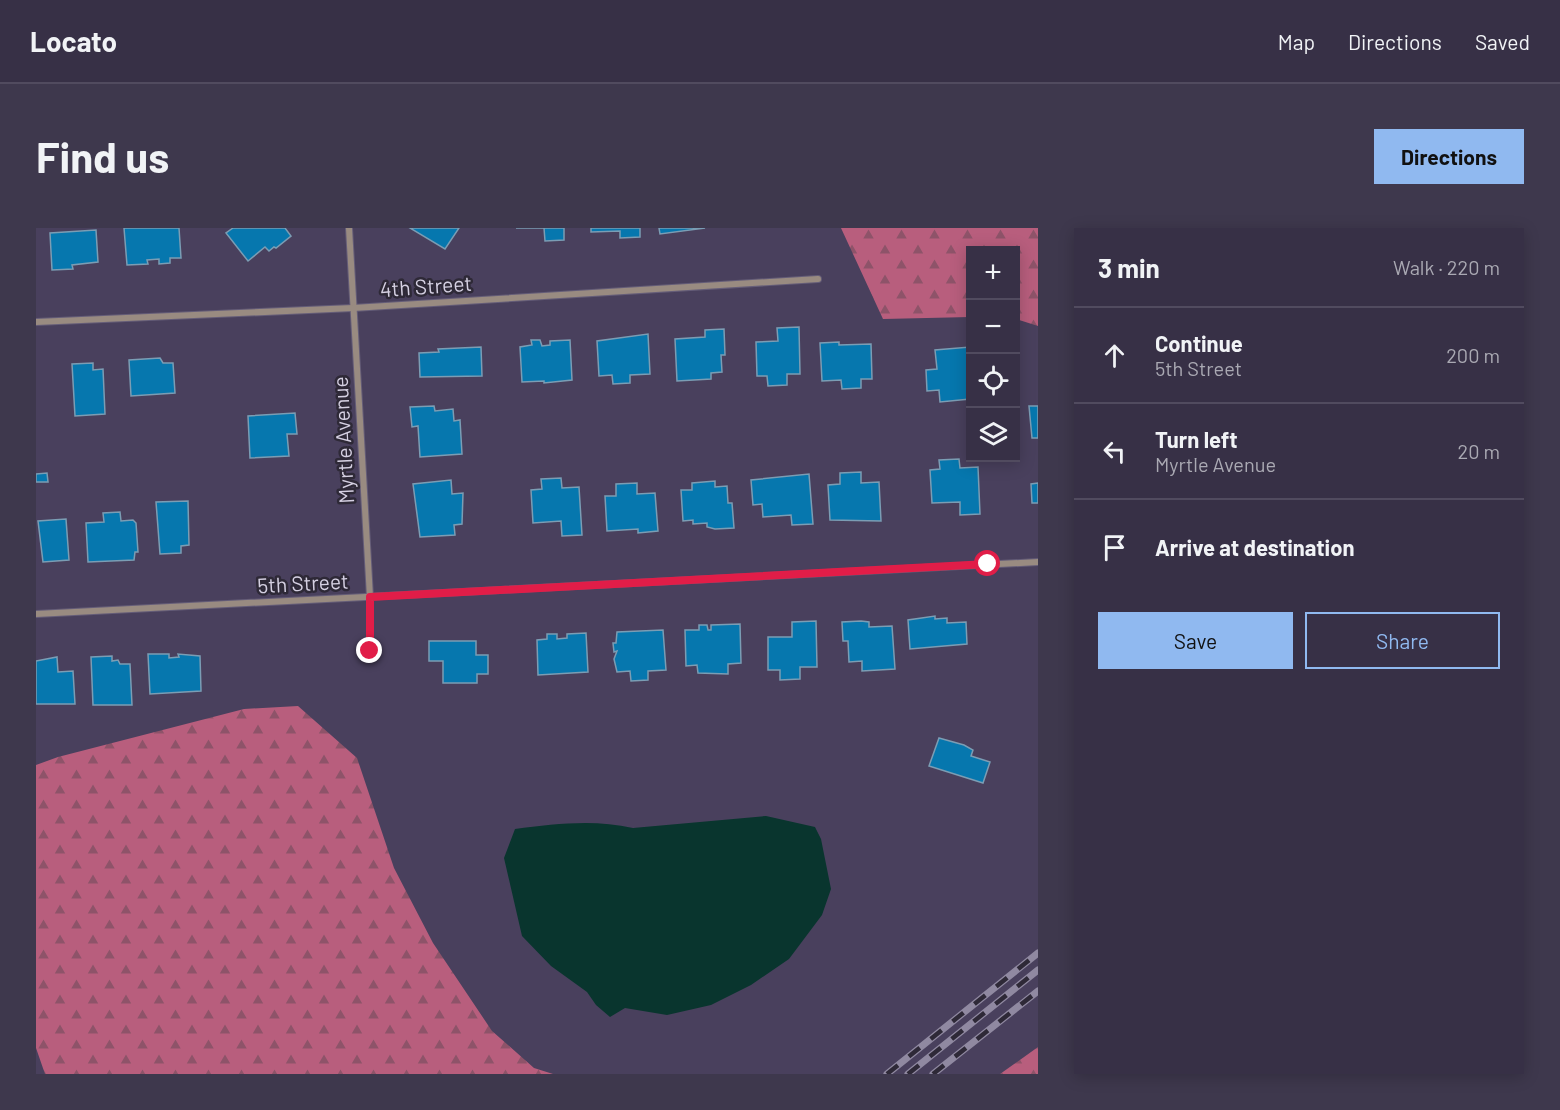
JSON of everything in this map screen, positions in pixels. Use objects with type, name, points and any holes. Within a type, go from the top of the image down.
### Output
[{"type":"street","name":"Myrtle Avenue","points":[[349,228],[370,597],[370,651]]},
{"type":"street","name":"4th Street","points":[[36,322],[353,308],[818,279]]},
{"type":"street","name":"5th Street","points":[[36,614],[1038,562]]},
{"type":"green space","points":[[841,228],[1038,228],[1038,326],[1020,320],[1020,246],[966,246],[966,317],[883,319]]},
{"type":"green space","points":[[298,706],[357,758],[394,868],[433,943],[492,1031],[534,1068],[553,1074],[45,1074],[36,1048],[36,765],[58,757],[244,709]]},
{"type":"green space","points":[[1038,1047],[1038,1074],[1000,1074]]},
{"type":"shaded area","points":[[766,816],[815,827],[821,839],[831,889],[822,915],[789,959],[751,985],[711,1005],[667,1015],[625,1008],[610,1017],[596,1005],[587,992],[551,966],[522,936],[504,858],[515,829],[589,823],[633,828]]},
{"type":"building","points":[[124,228],[179,228],[181,258],[170,258],[170,263],[159,264],[159,259],[147,260],[148,264],[127,265]]},
{"type":"building","points":[[233,228],[285,228],[291,236],[269,251],[265,247],[248,261],[226,233]]},
{"type":"building","points":[[410,228],[459,228],[445,249]]},
{"type":"building","points":[[544,228],[564,228],[564,240],[545,241]]},
{"type":"building","points":[[591,228],[640,228],[640,237],[620,238],[620,231],[591,232]]},
{"type":"building","points":[[659,228],[705,228],[660,234]]},
{"type":"building","points":[[96,230],[98,262],[72,265],[73,269],[52,270],[50,233]]},
{"type":"building","points":[[799,327],[800,374],[787,374],[787,385],[768,386],[767,376],[757,376],[756,342],[778,341],[777,328]]},
{"type":"building","points":[[724,329],[725,355],[721,355],[722,372],[711,373],[711,379],[677,381],[675,339],[705,337],[705,330]]},
{"type":"building","points":[[648,334],[650,374],[630,375],[630,383],[613,384],[612,375],[599,376],[597,341]]},
{"type":"building","points":[[531,340],[540,340],[542,346],[550,345],[550,341],[570,340],[572,380],[544,383],[544,381],[522,382],[520,347],[532,345]]},
{"type":"building","points":[[839,342],[839,345],[871,344],[872,379],[861,379],[861,388],[842,389],[841,380],[822,381],[820,343]]},
{"type":"building","points":[[481,347],[482,376],[420,377],[419,353],[439,352],[438,349]]},
{"type":"building","points":[[966,347],[966,399],[940,402],[939,390],[927,391],[926,370],[937,369],[935,350]]},
{"type":"building","points":[[160,358],[163,363],[173,363],[175,393],[131,396],[129,360]]},
{"type":"building","points":[[93,363],[93,370],[103,369],[105,414],[75,416],[72,364]]},
{"type":"building","points":[[434,406],[435,411],[453,409],[454,421],[460,420],[462,454],[420,457],[418,426],[412,427],[410,407]]},
{"type":"building","points":[[1029,406],[1038,406],[1038,438],[1032,438]]},
{"type":"building","points":[[295,413],[297,434],[287,434],[289,456],[250,458],[248,416]]},
{"type":"building","points":[[959,459],[960,468],[978,467],[980,514],[960,515],[960,502],[932,503],[930,470],[940,469],[939,460]]},
{"type":"building","points":[[861,472],[861,483],[879,482],[881,521],[830,520],[828,485],[840,484],[840,473]]},
{"type":"building","points":[[47,473],[48,482],[36,482],[36,474]]},
{"type":"building","points":[[809,474],[813,524],[792,525],[791,515],[763,517],[762,504],[753,505],[751,480]]},
{"type":"building","points":[[561,478],[562,488],[579,487],[582,535],[562,536],[561,521],[533,523],[531,490],[542,489],[541,479]]},
{"type":"building","points":[[451,480],[452,494],[463,493],[462,524],[454,525],[455,535],[420,537],[413,484]]},
{"type":"building","points":[[715,481],[715,487],[727,486],[728,503],[732,503],[734,528],[715,529],[707,527],[707,523],[693,524],[693,520],[683,521],[681,490],[692,490],[692,483]]},
{"type":"building","points":[[637,483],[637,494],[655,493],[658,531],[638,533],[638,529],[607,531],[605,496],[616,496],[616,484]]},
{"type":"building","points":[[1038,483],[1038,503],[1032,503],[1031,484]]},
{"type":"building","points":[[188,501],[189,545],[181,546],[181,553],[160,554],[156,502]]},
{"type":"building","points":[[120,512],[121,521],[133,520],[136,523],[138,552],[135,552],[134,560],[88,562],[86,523],[104,522],[103,513]]},
{"type":"building","points":[[66,519],[69,560],[43,562],[38,521]]},
{"type":"building","points":[[935,616],[935,619],[947,618],[947,623],[966,622],[967,644],[910,649],[908,620]]},
{"type":"building","points":[[816,621],[817,667],[800,667],[800,679],[780,680],[780,670],[768,670],[768,637],[792,637],[792,622]]},
{"type":"building","points":[[842,622],[869,622],[869,627],[892,626],[895,669],[862,671],[862,661],[849,662],[848,641],[843,641]]},
{"type":"building","points":[[740,624],[741,663],[728,664],[728,674],[698,673],[697,665],[686,666],[685,630],[699,630],[699,625],[707,625],[708,630],[711,630],[711,625]]},
{"type":"building","points":[[663,630],[666,670],[648,671],[648,680],[631,681],[630,671],[617,672],[614,659],[617,651],[614,652],[613,643],[616,643],[617,632]]},
{"type":"building","points":[[586,633],[588,672],[538,675],[537,640],[547,639],[547,634],[557,634],[557,639],[567,638],[567,634]]},
{"type":"building","points":[[429,641],[476,641],[476,655],[488,655],[488,674],[477,674],[477,683],[443,683],[443,661],[429,661]]},
{"type":"building","points":[[148,654],[169,654],[169,658],[179,657],[178,654],[200,656],[201,691],[150,694]]},
{"type":"building","points":[[112,656],[112,661],[118,660],[120,664],[130,664],[132,705],[93,705],[91,657]]},
{"type":"building","points":[[57,657],[58,672],[73,671],[75,704],[36,704],[36,661]]},
{"type":"building","points":[[939,738],[964,745],[973,750],[971,756],[990,762],[983,783],[929,766]]},
{"type":"railway","points":[[887,1074],[1038,953]]},
{"type":"railway","points":[[908,1074],[1038,970]]},
{"type":"railway","points":[[933,1074],[1038,991]]},
{"type":"route","points":[[370,651],[370,597],[988,564]]}]
